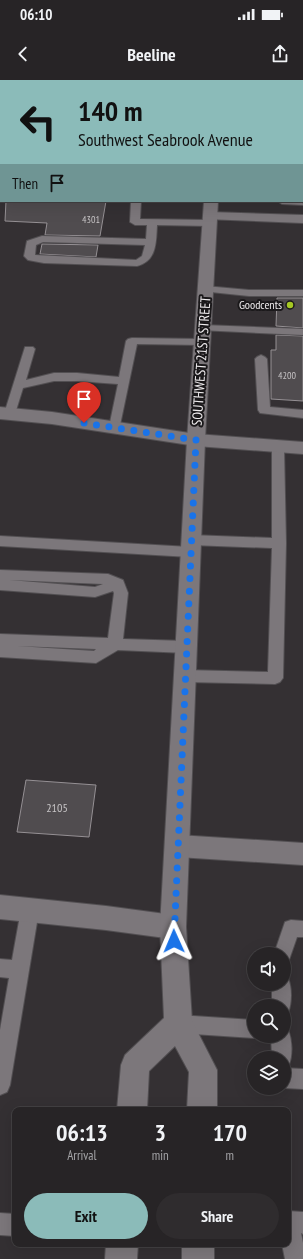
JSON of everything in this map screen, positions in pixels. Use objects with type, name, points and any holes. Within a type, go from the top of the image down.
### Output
[{"type":"main road","points":[[210,213],[303,219]]},
{"type":"main road","name":"SOUTHWEST 21ST STREET","points":[[202,1107],[203,1070],[178,1024],[174,928],[196,440],[210,213]]},
{"type":"main road","points":[[5,414],[52,418],[196,440],[303,448]]},
{"type":"main road","points":[[178,846],[303,854]]},
{"type":"main road","points":[[0,908],[106,918],[174,928]]},
{"type":"main road","points":[[132,1107],[135,1065],[178,1024]]},
{"type":"main road","points":[[121,1259],[122,1247]]},
{"type":"main road","points":[[198,1247],[198,1259]]},
{"type":"lane","points":[[136,202],[134,222],[152,222],[210,213]]},
{"type":"lane","points":[[276,202],[281,218]]},
{"type":"lane","points":[[150,242],[42,239],[31,243],[30,256],[32,258],[59,260],[143,262],[149,254],[152,222]]},
{"type":"lane","points":[[59,260],[63,240]]},
{"type":"lane","points":[[86,261],[90,241]]},
{"type":"lane","points":[[116,262],[117,241]]},
{"type":"lane","points":[[205,289],[249,293],[303,293]]},
{"type":"lane","points":[[115,427],[132,341],[202,335],[303,332]]},
{"type":"lane","points":[[5,414],[18,386],[29,349]]},
{"type":"lane","points":[[261,359],[264,410],[303,414]]},
{"type":"lane","points":[[18,386],[54,377],[78,377],[124,381]]},
{"type":"lane","points":[[185,676],[275,678],[279,543],[278,447]]},
{"type":"lane","points":[[0,541],[191,546],[279,543]]},
{"type":"lane","points":[[0,575],[108,579],[118,584],[121,593],[115,645]]},
{"type":"lane","points":[[0,585],[95,592],[118,584]]},
{"type":"lane","points":[[0,640],[186,647]]},
{"type":"lane","points":[[0,651],[96,656],[115,645]]},
{"type":"lane","points":[[0,1085],[30,910]]},
{"type":"lane","points":[[285,947],[291,928],[303,929]]},
{"type":"lane","points":[[0,968],[20,970]]},
{"type":"lane","points":[[178,1024],[247,1029]]},
{"type":"lane","points":[[291,1078],[303,1079]]},
{"type":"lane","points":[[291,1223],[303,1224]]},
{"type":"lane","points":[[0,1224],[12,1226]]},
{"type":"lane","points":[[291,1236],[296,1259]]},
{"type":"building","points":[[6,202],[106,202],[100,236],[45,235],[47,223],[5,221]]},
{"type":"building","points":[[42,244],[98,245],[96,257],[40,254]]},
{"type":"building","points":[[277,298],[303,298],[303,328],[276,326]]},
{"type":"building","points":[[276,335],[303,336],[303,401],[271,399],[271,350],[276,350]]},
{"type":"building","points":[[26,780],[96,785],[89,837],[17,832]]},
{"type":"place","name":"Goodcents","points":[[290,305]]},
{"type":"route","points":[[84,423],[196,440],[174,941]]}]
